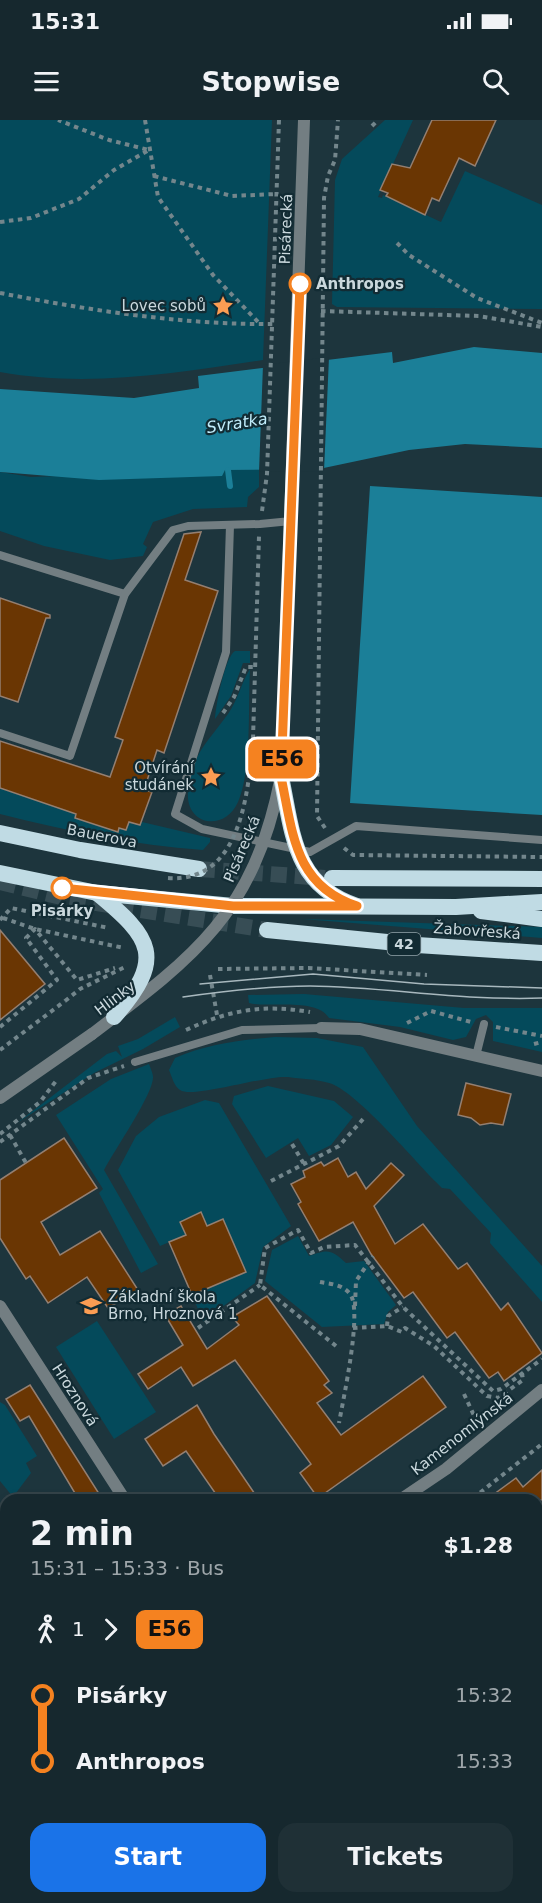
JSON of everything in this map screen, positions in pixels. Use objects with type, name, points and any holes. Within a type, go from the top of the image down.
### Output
[{"type":"highway","points":[[281,777],[292,833],[305,867],[326,892],[338,900],[357,906]]},
{"type":"highway","name":"Bauerova","points":[[0,833],[91,852],[199,869]]},
{"type":"highway","points":[[0,873],[97,893],[233,906],[456,907],[542,902]]},
{"type":"highway","points":[[332,878],[542,879]]},
{"type":"highway","points":[[97,893],[130,920],[142,935],[146,947],[140,980],[127,1002],[114,1017]]},
{"type":"highway","points":[[456,907],[542,919]]},
{"type":"highway","name":"Žabovřeská","points":[[267,930],[417,945],[542,952]]},
{"type":"street","name":"Pisárecká","points":[[233,906],[263,847],[273,817],[281,777],[304,120]]},
{"type":"street","name":"Hlinky","points":[[0,1098],[92,1034],[188,958],[233,906]]},
{"type":"street","points":[[321,1028],[360,1029],[542,1071]]},
{"type":"street","name":"Hroznová","points":[[0,1306],[121,1494]]},
{"type":"street","name":"Kamenomlýnská","points":[[409,1494],[446,1469],[542,1390]]},
{"type":"lane","points":[[0,733],[70,756],[125,594],[173,530],[188,526],[291,521]]},
{"type":"lane","points":[[230,525],[226,652],[175,814],[202,829],[310,852],[356,826],[542,840]]},
{"type":"lane","points":[[0,555],[125,594]]},
{"type":"lane","points":[[476,1056],[484,1024]]},
{"type":"lane","points":[[135,1062],[242,1030],[321,1028]]},
{"type":"path","points":[[58,120],[109,140],[148,150]]},
{"type":"path","points":[[145,120],[148,150],[158,197],[213,275],[260,324]]},
{"type":"path","points":[[168,878],[191,877],[210,869],[226,852],[236,829],[247,787],[253,739],[260,524],[267,474],[279,120]]},
{"type":"path","points":[[338,120],[335,160],[328,176],[324,198],[319,469],[317,816],[332,839],[353,855],[542,857]]},
{"type":"path","points":[[372,126],[378,120]]},
{"type":"path","points":[[0,222],[31,218],[79,200],[114,170],[148,150]]},
{"type":"path","points":[[154,176],[232,196],[276,195]]},
{"type":"path","points":[[397,243],[409,255],[477,298],[542,325]]},
{"type":"path","points":[[0,293],[56,304],[157,317],[273,324]]},
{"type":"path","points":[[321,311],[479,316],[542,325]]},
{"type":"path","points":[[201,734],[217,722],[234,697],[246,667],[256,667]]},
{"type":"path","points":[[0,920],[11,908],[116,929]]},
{"type":"path","points":[[0,920],[5,916],[35,929],[124,948]]},
{"type":"path","points":[[35,929],[77,981],[115,968]]},
{"type":"path","points":[[0,1027],[57,980],[26,938],[35,929]]},
{"type":"path","points":[[129,942],[131,952]]},
{"type":"path","points":[[0,1050],[80,989],[122,969],[130,962]]},
{"type":"path","points":[[218,969],[308,968],[427,975]]},
{"type":"path","points":[[191,1028],[217,1015],[213,1004],[210,975]]},
{"type":"path","points":[[206,1005],[213,1004]]},
{"type":"path","points":[[400,1024],[411,1022],[431,1011],[542,1036]]},
{"type":"path","points":[[534,1044],[542,1042]]},
{"type":"path","points":[[0,1142],[88,1078],[135,1062]]},
{"type":"path","points":[[271,1181],[339,1146],[364,1118]]},
{"type":"path","points":[[10,1135],[26,1163]]},
{"type":"path","points":[[292,1144],[304,1164]]},
{"type":"path","points":[[198,1328],[260,1285],[266,1248],[298,1230],[311,1253],[324,1246],[355,1245],[403,1307],[493,1391],[501,1389],[542,1359]]},
{"type":"path","points":[[339,1424],[353,1328],[357,1281],[373,1256]]},
{"type":"path","points":[[320,1282],[340,1286],[350,1294],[355,1306]]},
{"type":"path","points":[[260,1285],[336,1346]]},
{"type":"path","points":[[387,1326],[388,1316],[403,1307]]},
{"type":"path","points":[[353,1328],[387,1326],[402,1332],[405,1328],[434,1346],[488,1396],[498,1398],[523,1380],[522,1373]]},
{"type":"path","points":[[464,1394],[477,1417],[477,1422]]},
{"type":"path","points":[[478,1494],[542,1444]]},
{"type":"shaded area","points":[[0,120],[272,120],[263,360],[165,374],[99,379],[33,377],[0,372]]},
{"type":"shaded area","points":[[385,120],[413,120],[378,197],[382,198],[383,195],[441,222],[465,171],[542,205],[542,309],[337,307],[332,304],[335,180],[342,159]]},
{"type":"shaded area","points":[[259,469],[259,487],[248,497],[247,507],[193,509],[153,522],[143,544],[147,547],[143,556],[110,560],[44,546],[0,531],[0,472],[31,477]]},
{"type":"shaded area","points":[[235,651],[250,651],[250,663],[243,663],[231,696],[215,719],[225,671]]},
{"type":"shaded area","points":[[250,669],[246,773],[242,789],[232,812],[216,821],[207,821],[199,818],[193,812],[189,803],[188,791],[193,767],[202,749],[231,709]]},
{"type":"shaded area","points":[[0,788],[76,814],[75,818],[118,831],[129,822],[140,825],[142,822],[210,838],[210,842],[203,850],[152,845],[75,832],[0,814]]},
{"type":"shaded area","points":[[302,919],[542,927],[542,938]]},
{"type":"shaded area","points":[[304,994],[464,1008],[542,1008],[542,1052],[493,1041],[493,1022],[486,1015],[476,1019],[466,1037],[453,1040],[400,1027],[329,1018],[323,1012],[303,1005],[249,1003],[248,995]]},
{"type":"shaded area","points":[[175,1017],[180,1027],[143,1049],[94,1073],[17,1123],[107,1054],[116,1051],[122,1057],[118,1046],[138,1039]]},
{"type":"shaded area","points":[[275,1037],[317,1038],[363,1047],[417,1126],[542,1266],[542,1302],[490,1243],[491,1233],[450,1189],[442,1188],[384,1126],[340,1088],[314,1080],[277,1077],[187,1092],[180,1090],[173,1081],[169,1070],[175,1058],[211,1046]]},
{"type":"shaded area","points":[[149,1064],[153,1077],[152,1085],[104,1170],[158,1264],[141,1273],[99,1193],[103,1189],[56,1115],[111,1079]]},
{"type":"shaded area","points":[[268,1086],[334,1101],[353,1117],[331,1145],[309,1156],[298,1138],[266,1158],[232,1104],[234,1096]]},
{"type":"shaded area","points":[[205,1100],[219,1103],[291,1226],[263,1247],[255,1283],[203,1321],[192,1295],[246,1272],[223,1219],[207,1226],[201,1213],[180,1222],[186,1235],[160,1246],[118,1170],[136,1136],[159,1117]]},
{"type":"shaded area","points":[[298,1236],[309,1256],[329,1252],[337,1255],[346,1263],[364,1261],[396,1305],[388,1312],[384,1324],[322,1327],[265,1281],[272,1250]]},
{"type":"shaded area","points":[[97,1321],[156,1412],[114,1439],[56,1347]]},
{"type":"shaded area","points":[[0,1402],[5,1405],[37,1456],[26,1463],[31,1473],[15,1494],[11,1494],[0,1481]]},
{"type":"water","name":"Svratka","points":[[474,347],[542,353],[542,448],[465,444],[409,450],[319,469],[225,470],[222,476],[99,480],[0,472],[0,389],[134,398],[199,388],[198,376],[392,352],[393,363]]},
{"type":"water","points":[[370,486],[542,497],[542,815],[350,803]]},
{"type":"pier","points":[[329,357],[324,471],[259,472],[263,365]]},
{"type":"building","points":[[432,120],[496,120],[475,166],[459,158],[439,201],[432,198],[425,215],[386,196],[388,193],[380,190],[392,164],[410,168]]},
{"type":"building","points":[[201,532],[185,580],[218,591],[164,753],[157,750],[144,790],[152,792],[140,825],[129,822],[126,830],[119,828],[118,832],[75,818],[76,814],[0,788],[0,741],[110,777],[123,740],[115,737],[184,534]]},
{"type":"building","points":[[0,598],[50,615],[50,618],[46,618],[18,702],[0,696]]},
{"type":"building","points":[[0,930],[45,984],[0,1020]]},
{"type":"building","points":[[466,1083],[511,1094],[503,1125],[491,1123],[480,1125],[471,1118],[458,1115]]},
{"type":"building","points":[[64,1138],[97,1188],[41,1222],[60,1255],[100,1231],[138,1290],[108,1308],[87,1277],[48,1303],[30,1276],[26,1279],[0,1238],[0,1180]]},
{"type":"building","points":[[338,1158],[348,1177],[356,1172],[366,1189],[391,1163],[404,1175],[374,1206],[395,1244],[423,1224],[458,1269],[467,1263],[501,1310],[508,1303],[542,1353],[504,1381],[498,1372],[489,1378],[455,1332],[447,1338],[413,1292],[404,1298],[371,1254],[353,1222],[319,1241],[298,1204],[301,1202],[291,1184],[305,1177],[303,1171],[321,1162],[324,1166]]},
{"type":"building","points":[[201,1212],[207,1226],[223,1219],[246,1272],[192,1295],[169,1242],[186,1235],[180,1222]]},
{"type":"building","points":[[267,1296],[329,1381],[324,1385],[332,1393],[317,1403],[341,1435],[423,1376],[446,1407],[324,1494],[315,1494],[300,1473],[311,1464],[235,1360],[193,1386],[181,1367],[148,1389],[138,1374],[183,1345],[165,1315],[181,1306],[207,1349],[239,1325],[232,1317]]},
{"type":"building","points":[[30,1385],[99,1494],[75,1494],[29,1416],[20,1421],[6,1399]]},
{"type":"building","points":[[197,1405],[255,1494],[216,1494],[186,1451],[163,1466],[145,1439]]},
{"type":"building","points":[[542,1470],[542,1494],[494,1494],[516,1478],[523,1487]]},
{"type":"waterway","points":[[228,470],[230,486]]},
{"type":"tunnel","points":[[199,869],[325,878]]},
{"type":"tunnel","points":[[0,882],[65,898],[267,930]]},
{"type":"tram line","points":[[200,984],[313,974],[424,984],[542,988]]},
{"type":"tram line","points":[[183,997],[246,989],[310,986],[484,998],[542,998]]},
{"type":"bus line","name":"E56","points":[[62,888],[233,906],[357,906],[338,900],[310,876],[295,845],[281,777],[296,339],[300,284]]},
{"type":"place","name":"Anthropos","points":[[300,284]]},
{"type":"place","name":"Lovec sobů","points":[[223,306]]},
{"type":"place","name":"Otvírání studánek","points":[[211,777]]},
{"type":"place","name":"Pisárky","points":[[62,888]]},
{"type":"place","name":"Základní škola Brno, Hroznová 1","points":[[91,1306]]}]
